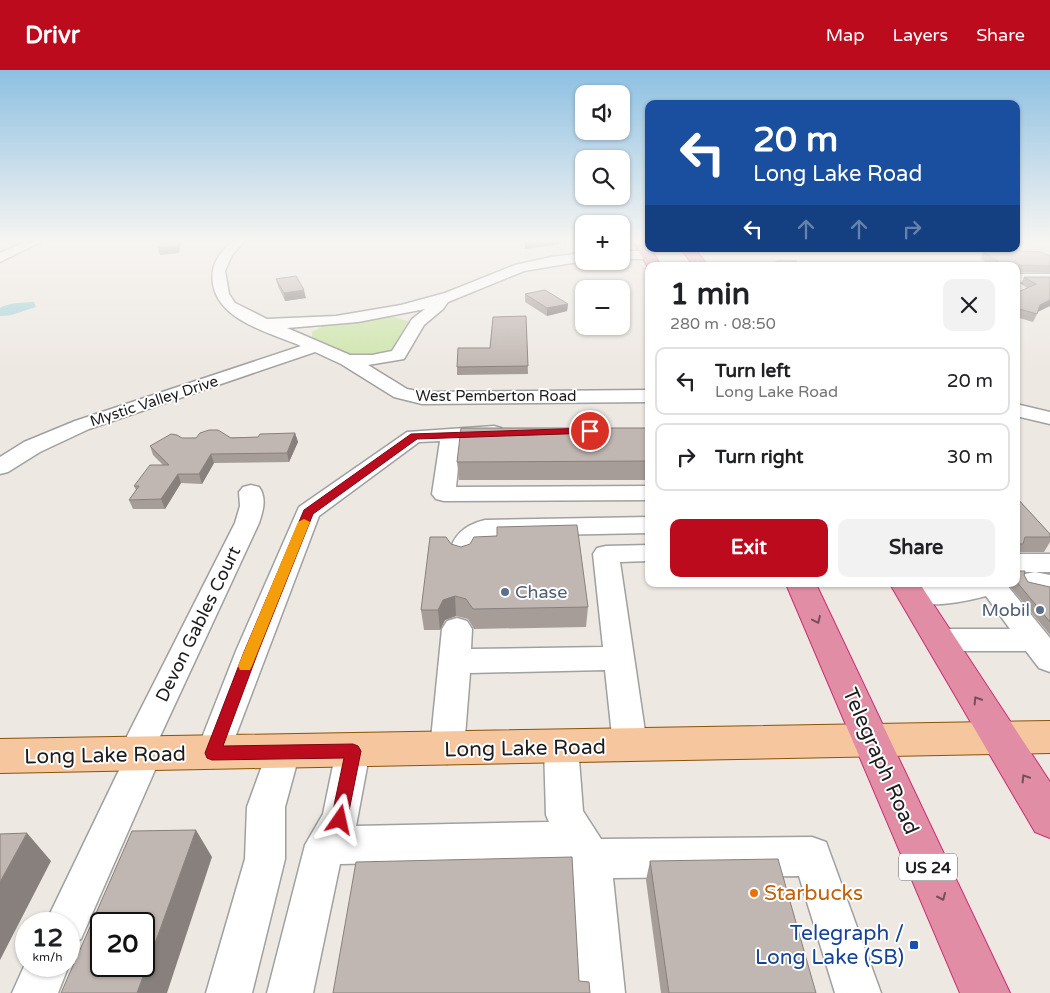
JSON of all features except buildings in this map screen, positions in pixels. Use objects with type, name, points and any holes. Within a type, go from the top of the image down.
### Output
[{"type":"highway","name":"Telegraph Road","points":[[802,587],[985,993]]},
{"type":"highway","points":[[908,589],[1050,818]]},
{"type":"main road","name":"Long Lake Road","points":[[0,756],[1050,737]]},
{"type":"street","name":"West Pemberton Road","points":[[219,284],[220,289],[230,306],[259,322],[347,360],[406,395],[422,398],[645,396]]},
{"type":"street","points":[[259,322],[317,322],[386,312],[442,300],[479,284]]},
{"type":"street","points":[[392,388],[396,378],[398,355],[418,322],[442,300]]},
{"type":"street","points":[[386,312],[418,322]]},
{"type":"street","points":[[308,344],[303,335],[317,322]]},
{"type":"street","name":"Mystic Valley Drive","points":[[0,467],[32,447],[82,425],[308,344]]},
{"type":"street","points":[[347,360],[372,360],[398,355]]},
{"type":"street","points":[[1020,411],[1050,418]]},
{"type":"street","points":[[212,753],[308,512],[414,436],[518,432]]},
{"type":"street","points":[[452,434],[444,494],[599,486],[645,492]]},
{"type":"street","name":"Devon Gables Court","points":[[71,912],[140,754],[247,522],[252,506],[251,492]]},
{"type":"street","points":[[462,556],[462,546],[469,534],[485,528],[645,525]]},
{"type":"street","points":[[630,745],[606,554],[645,553]]},
{"type":"street","points":[[1020,565],[1045,576]]},
{"type":"street","points":[[908,589],[961,593],[984,587]]},
{"type":"street","points":[[997,587],[1042,650]]},
{"type":"street","points":[[447,749],[457,629]]},
{"type":"street","points":[[941,640],[1042,650]]},
{"type":"street","points":[[455,661],[619,658]]},
{"type":"street","points":[[561,747],[565,815],[586,850],[602,993]]},
{"type":"street","points":[[290,993],[324,845],[340,820],[353,751]]},
{"type":"street","points":[[229,993],[265,859],[266,807],[283,752]]},
{"type":"street","points":[[324,845],[812,856],[858,993]]},
{"type":"street","points":[[35,993],[42,977]]},
{"type":"green space","points":[[387,315],[408,321],[409,325],[395,349],[380,355],[347,355],[312,339],[312,332],[331,322]]},
{"type":"water","points":[[34,302],[36,307],[0,316],[0,308],[4,306]]},
{"type":"slow traffic","points":[[245,666],[304,522]]},
{"type":"place","name":"Chase","points":[[505,592]]},
{"type":"place","name":"Mobil","points":[[1040,610]]},
{"type":"place","name":"Starbucks","points":[[754,893]]},
{"type":"place","name":"Telegraph / Long Lake (SB)","points":[[914,945]]},
{"type":"route","points":[[340,820],[353,751],[212,753],[308,512],[414,436],[537,431],[590,431]]}]
